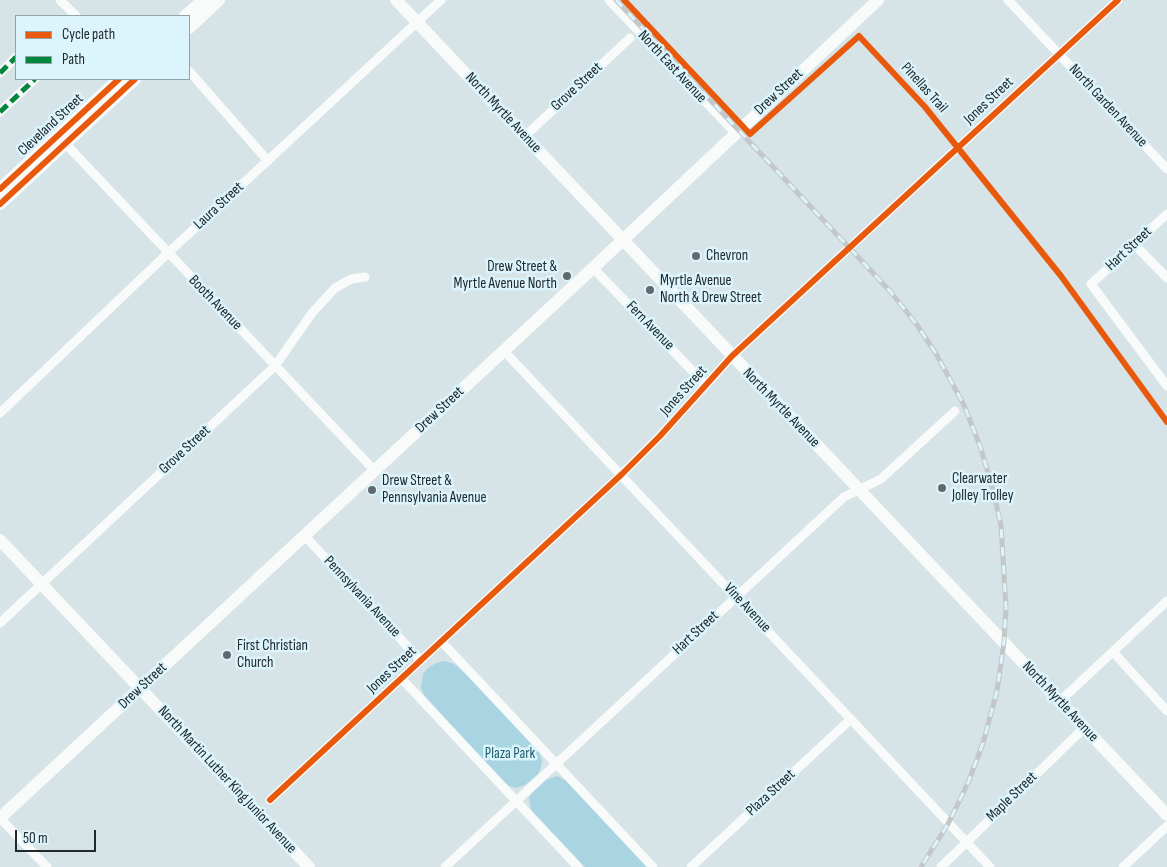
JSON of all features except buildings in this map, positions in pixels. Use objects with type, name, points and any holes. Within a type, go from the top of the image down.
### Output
[{"type":"main road","points":[[187,15],[203,0]]},
{"type":"main road","points":[[190,27],[219,0]]},
{"type":"main road","name":"North Myrtle Avenue","points":[[396,0],[1167,815]]},
{"type":"main road","name":"Drew Street","points":[[0,818],[622,241],[878,0]]},
{"type":"main road","name":"Cleveland Street","points":[[0,189],[61,139],[118,80]]},
{"type":"main road","points":[[0,204],[61,139],[134,80]]},
{"type":"main road","name":"North Martin Luther King Junior Avenue","points":[[0,540],[309,867]]},
{"type":"street","points":[[60,0],[75,15]]},
{"type":"street","name":"Laura Street","points":[[0,413],[168,253],[441,0]]},
{"type":"street","name":"North East Avenue","points":[[609,0],[735,133]]},
{"type":"street","name":"North Garden Avenue","points":[[1008,0],[1167,169]]},
{"type":"street","name":"Jones Street","points":[[270,800],[622,474],[660,436],[732,356],[1118,0]]},
{"type":"street","name":"Grove Street","points":[[525,136],[630,38]]},
{"type":"street","points":[[0,73],[15,58]]},
{"type":"street","points":[[190,72],[268,160]]},
{"type":"street","points":[[0,112],[34,80]]},
{"type":"street","name":"Booth Avenue","points":[[61,139],[374,470]]},
{"type":"street","name":"Hart Street","points":[[1167,214],[1091,284],[1167,386]]},
{"type":"street","points":[[1134,245],[1167,278]]},
{"type":"street","name":"Fern Avenue","points":[[593,268],[706,385]]},
{"type":"street","name":"Grove Street","points":[[0,623],[275,366],[312,313],[335,288],[351,279],[365,277]]},
{"type":"street","name":"Vine Avenue","points":[[504,350],[990,867]]},
{"type":"street","name":"Hart Street","points":[[445,867],[844,497],[881,479],[955,411]]},
{"type":"street","name":"Pennsylvania Avenue","points":[[304,535],[420,660]]},
{"type":"street","points":[[1059,702],[1167,601]]},
{"type":"street","points":[[441,641],[653,867]]},
{"type":"street","points":[[1113,652],[1167,711]]},
{"type":"street","points":[[401,678],[578,867]]},
{"type":"street","name":"Plaza Street","points":[[692,867],[851,719]]},
{"type":"street","name":"Maple Street","points":[[941,867],[1084,728]]},
{"type":"street","points":[[0,818],[47,867]]},
{"type":"street","points":[[1122,867],[1167,826]]},
{"type":"green space","name":"Plaza Park","points":[[445,661],[454,664],[464,672],[539,751],[542,761],[541,767],[538,774],[525,785],[516,788],[502,781],[425,696],[421,688],[423,674],[436,663]]},
{"type":"green space","name":"Plaza Park","points":[[557,776],[567,781],[647,867],[585,867],[531,810],[529,797],[546,780]]},
{"type":"railway","points":[[616,0],[890,291],[917,325],[935,352],[964,405],[980,446],[1001,525],[1006,608],[1004,642],[997,691],[983,743],[968,783],[948,824],[921,867]]},
{"type":"marked path","points":[[0,73],[15,58]]},
{"type":"marked path","points":[[0,112],[34,80]]},
{"type":"cycle path","name":"Pinellas Trail","points":[[624,0],[750,134],[859,36],[925,107],[1061,276],[1167,422]]},
{"type":"cycle path","points":[[270,800],[622,474],[660,436],[732,356],[1118,0]]},
{"type":"cycle path","points":[[0,189],[118,80]]},
{"type":"cycle path","points":[[0,204],[134,80]]},
{"type":"place","name":"Chevron","points":[[696,256]]},
{"type":"place","name":"Drew Street & Myrtle Avenue North","points":[[567,276]]},
{"type":"place","name":"Myrtle Avenue North & Drew Street","points":[[650,290]]},
{"type":"place","name":"Clearwater Jolley Trolley","points":[[942,488]]},
{"type":"place","name":"Drew Street & Pennsylvania Avenue","points":[[372,490]]},
{"type":"place","name":"First Christian Church","points":[[227,655]]}]
